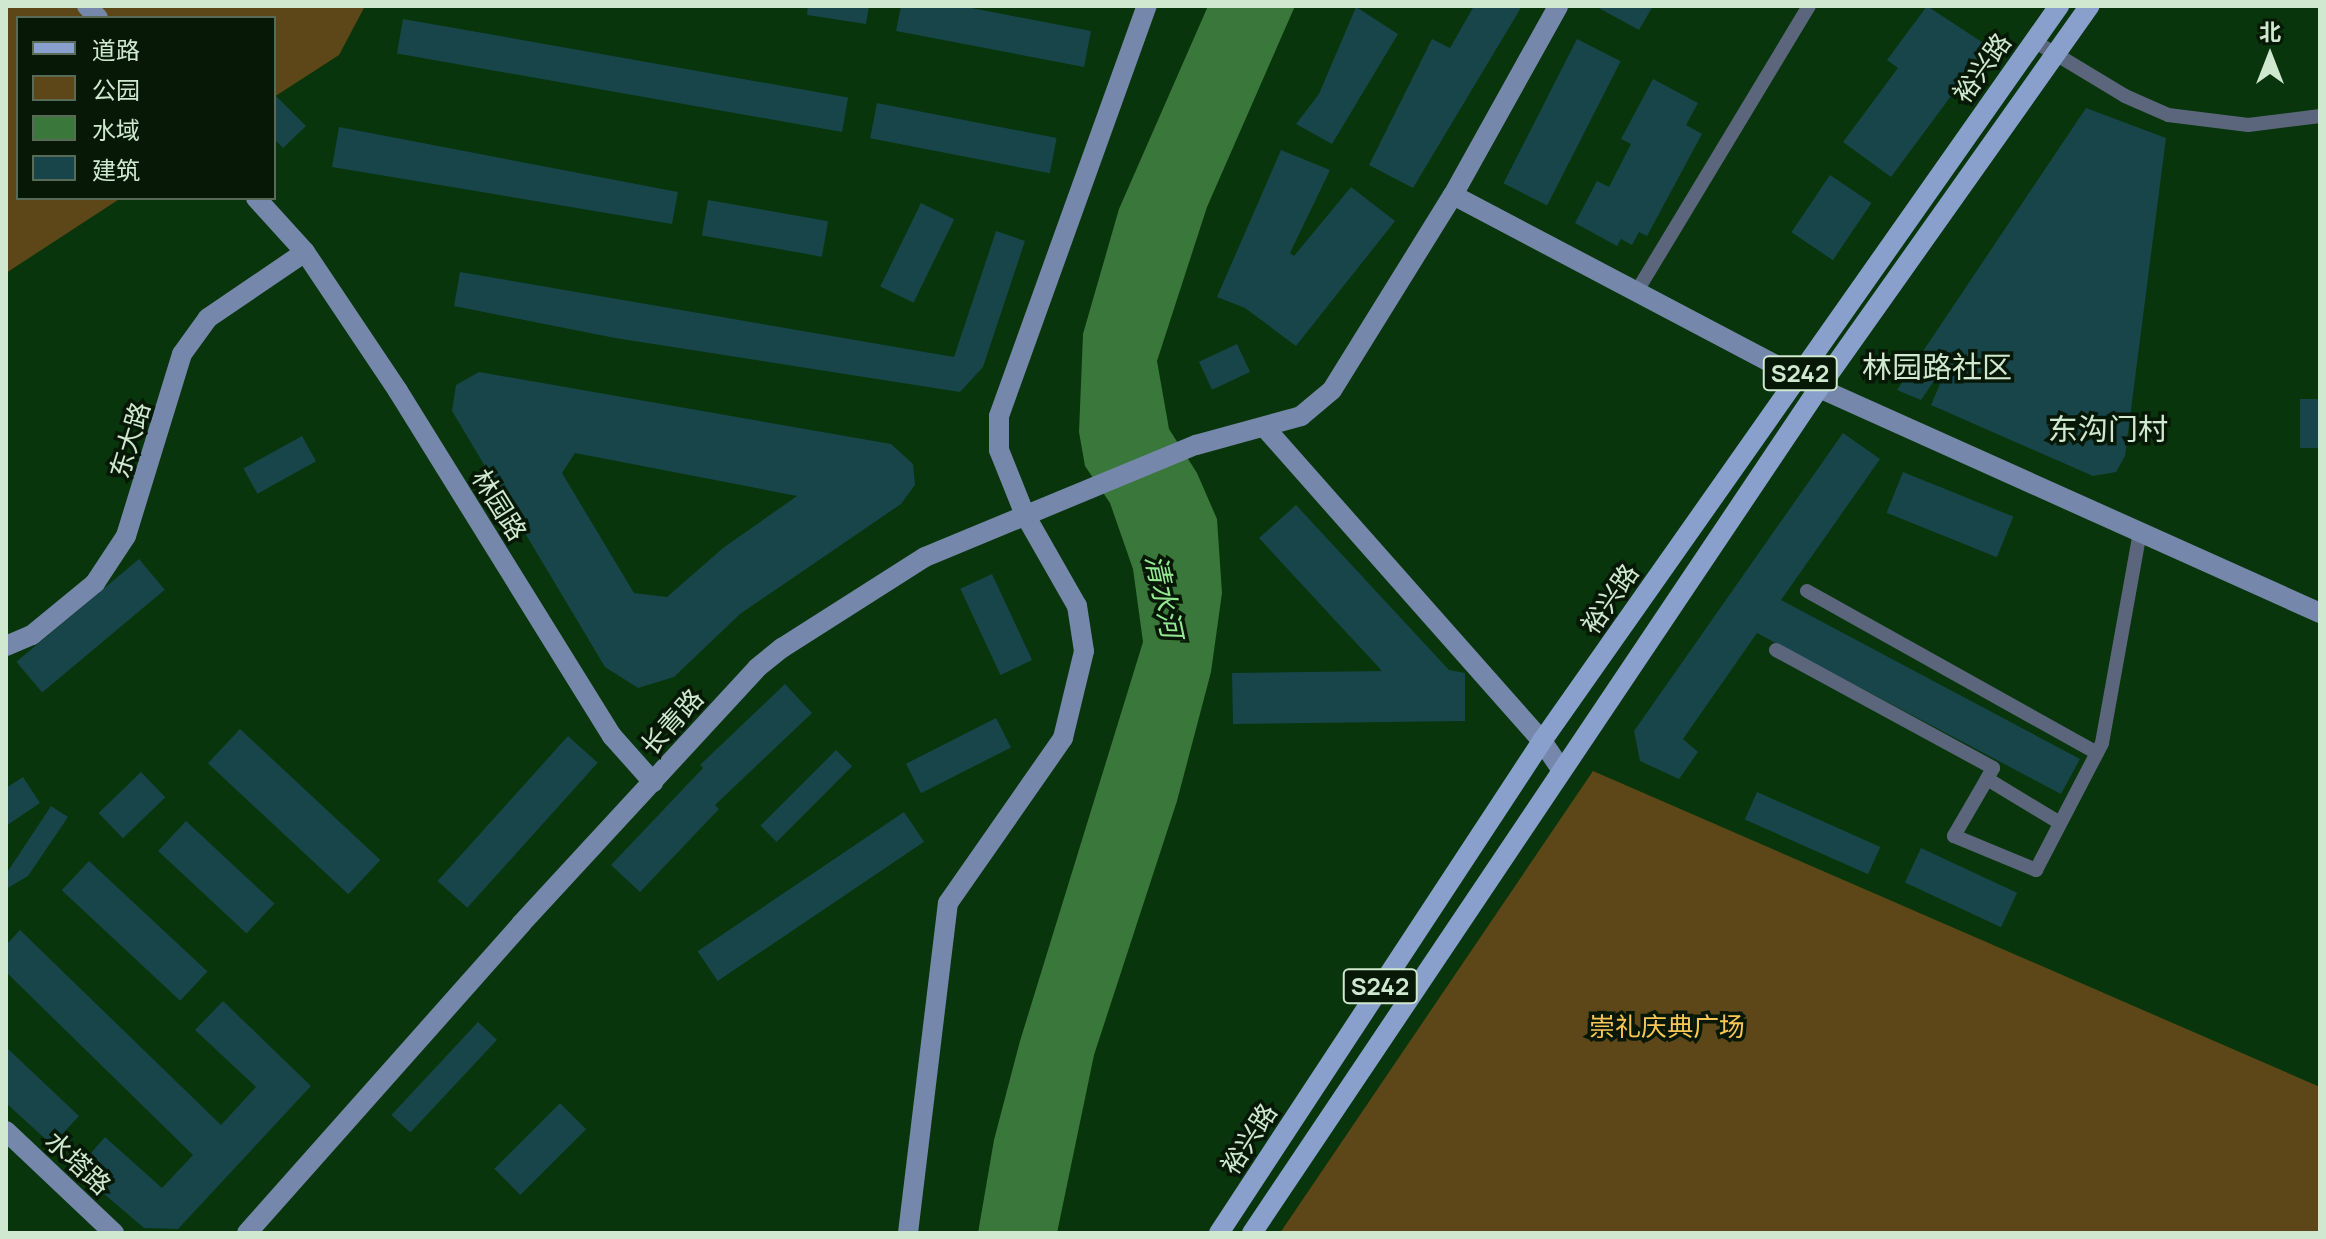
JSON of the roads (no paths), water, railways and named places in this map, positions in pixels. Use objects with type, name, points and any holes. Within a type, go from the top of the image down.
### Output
[{"type":"main road","name":"裕兴路","points":[[1221,1232],[1542,741],[2059,6]]},
{"type":"main road","name":"裕兴路","points":[[1252,1233],[1819,388],[2089,6]]},
{"type":"street","points":[[908,1233],[948,903],[1063,738],[1084,651],[1077,606],[1025,515],[999,450],[999,416],[1147,6]]},
{"type":"street","name":"长青路","points":[[247,1233],[757,668],[782,648],[925,557],[1196,445],[1266,429],[1301,416],[1332,390],[1453,195],[1558,6]]},
{"type":"street","points":[[1637,291],[1809,6]]},
{"type":"street","points":[[2034,41],[2054,55],[2168,115],[2248,125],[2320,116]]},
{"type":"street","points":[[1453,195],[1819,388],[2320,613]]},
{"type":"street","name":"林园路","points":[[258,200],[305,252],[398,391],[612,736],[653,782]]},
{"type":"street","name":"东大路","points":[[6,646],[32,635],[95,583],[126,536],[182,354],[208,318],[305,252]]},
{"type":"street","points":[[1266,429],[1542,741],[1561,769]]},
{"type":"street","points":[[1776,650],[1993,768],[1954,836],[2036,870],[2097,753],[2140,532]]},
{"type":"street","points":[[1807,591],[2097,753]]},
{"type":"street","points":[[1987,779],[2060,823]]},
{"type":"street","name":"水塔路","points":[[6,1131],[114,1233]]},
{"type":"water","name":"清水河","points":[[1208,6],[1295,6],[1207,207],[1157,361],[1169,429],[1197,473],[1217,519],[1222,593],[1211,672],[1177,801],[1094,1055],[1057,1233],[978,1233],[994,1140],[1020,1041],[1143,642],[1133,569],[1110,503],[1085,466],[1079,432],[1083,334],[1119,209]]},
{"type":"district","name":"林园路社区","points":[[1937,367]]},
{"type":"district","name":"东沟门村","points":[[2108,429]]},
{"type":"park label","name":"崇礼庆典广场","points":[[1667,1027]]}]
